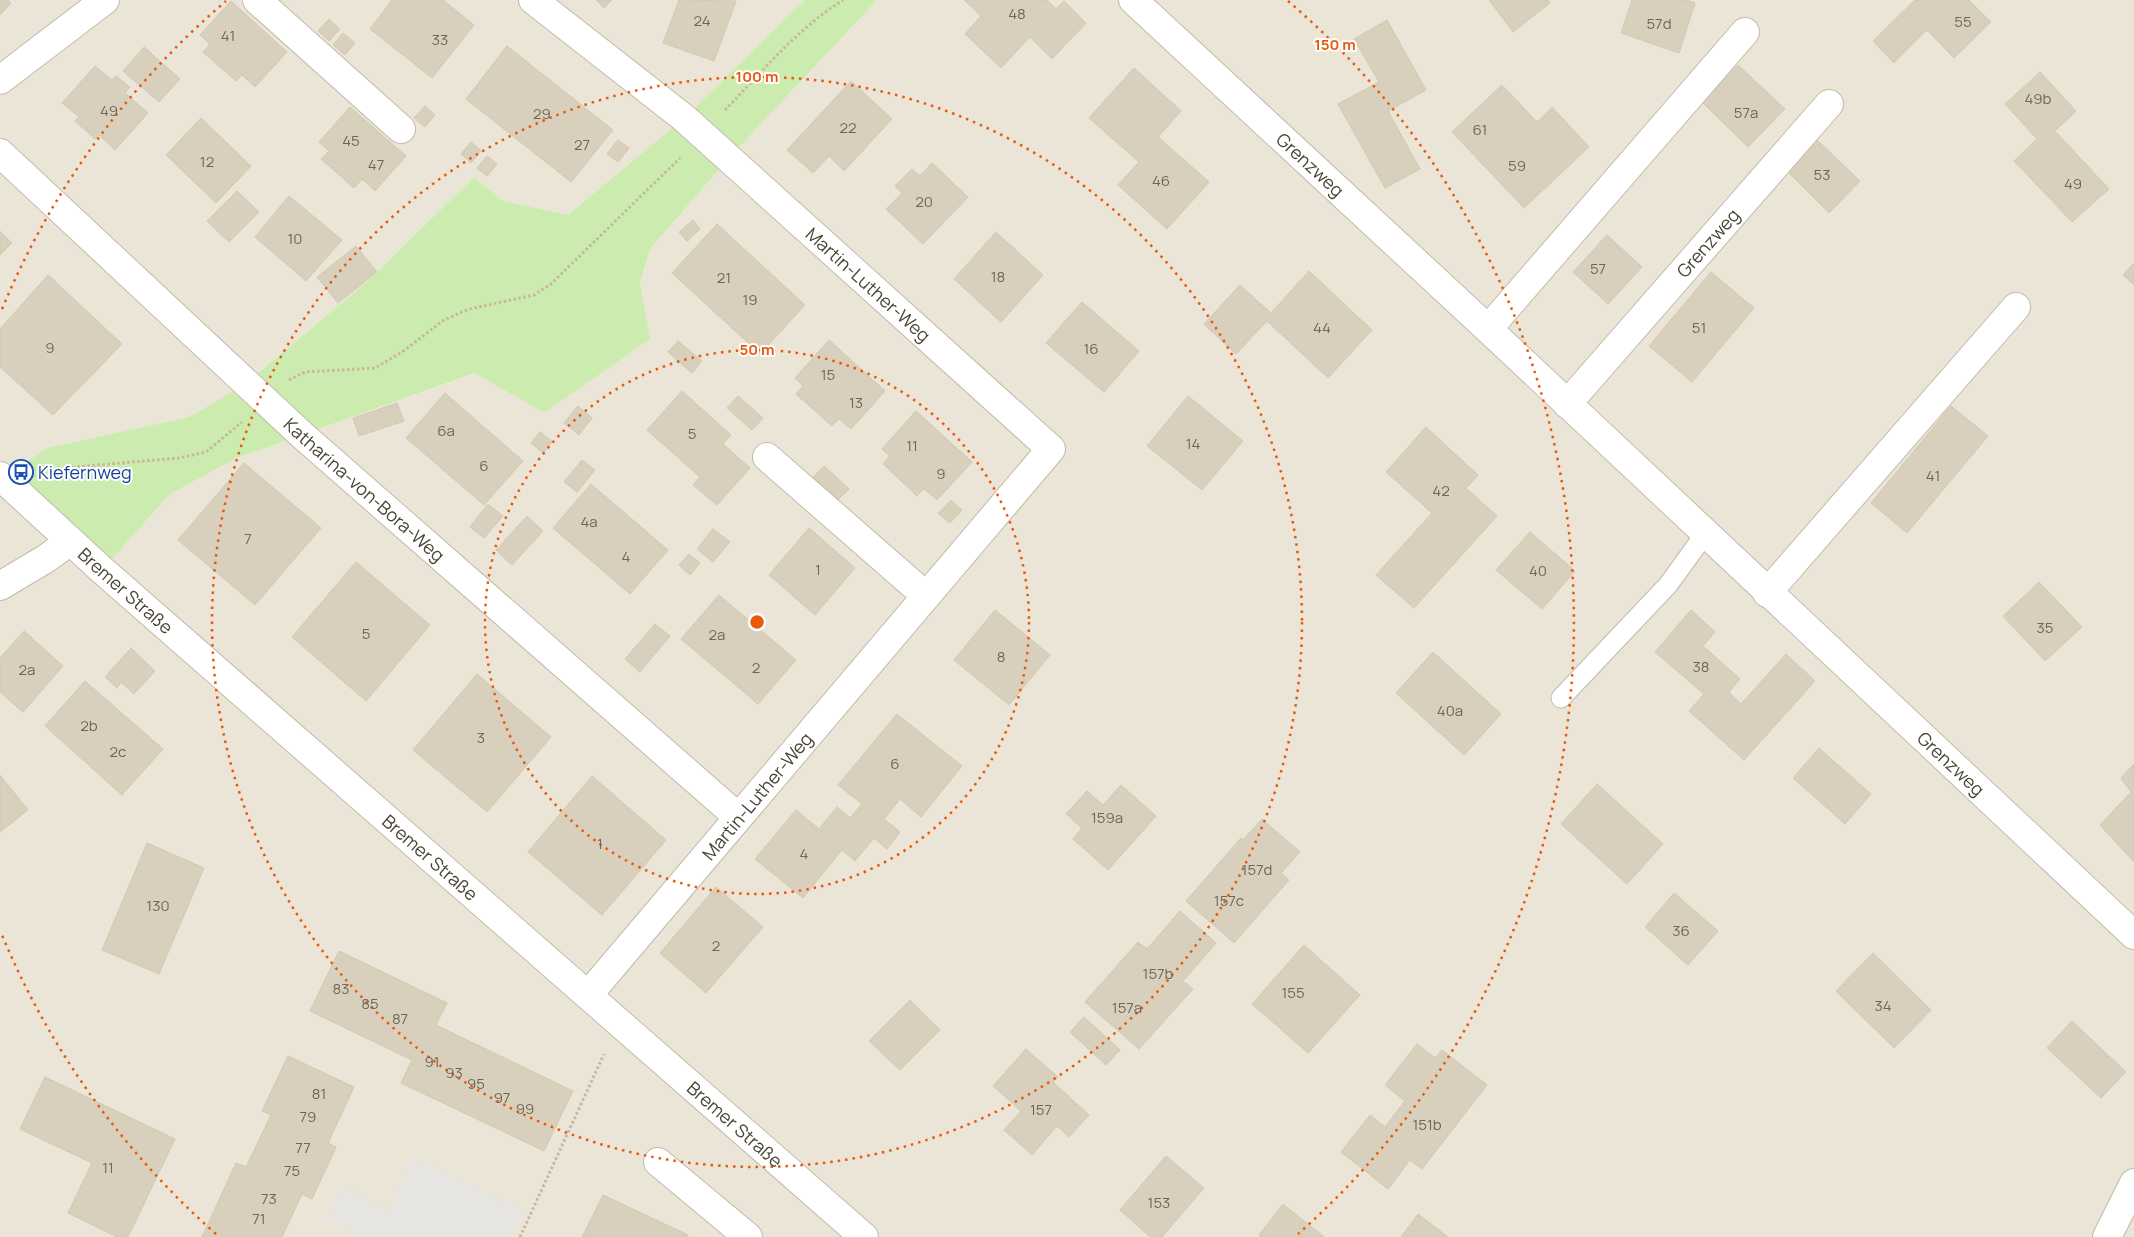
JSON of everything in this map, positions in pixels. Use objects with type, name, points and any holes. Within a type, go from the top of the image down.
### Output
[{"type":"street","points":[[0,80],[105,0]]},
{"type":"street","points":[[257,0],[401,129]]},
{"type":"street","name":"Martin-Luther-Weg","points":[[533,0],[702,135],[1050,449],[588,996]]},
{"type":"street","name":"Grenzweg","points":[[1133,0],[1488,329],[1767,593],[2134,935]]},
{"type":"street","points":[[1488,329],[1745,32]]},
{"type":"street","name":"Grenzweg","points":[[1567,404],[1829,104]]},
{"type":"street","name":"Katharina-von-Bora-Weg","points":[[0,153],[266,401],[738,817]]},
{"type":"street","points":[[1767,593],[2016,306]]},
{"type":"street","points":[[767,457],[926,596]]},
{"type":"street","name":"Bremer Straße","points":[[0,476],[70,540],[864,1237]]},
{"type":"street","points":[[0,586],[47,558],[70,540]]},
{"type":"street","points":[[658,1162],[748,1237]]},
{"type":"street","points":[[2106,1237],[2134,1183]]},
{"type":"lane","points":[[1561,698],[1668,584],[1705,534]]},
{"type":"path","points":[[20,495],[66,469],[179,458],[206,452],[266,401],[285,381],[305,372],[375,368],[402,352],[444,320],[469,309],[534,295],[551,284],[672,166],[792,42],[829,9],[844,0]]},
{"type":"path","points":[[520,1237],[618,1022]]},
{"type":"shaded area","points":[[0,0],[805,0],[684,118],[568,215],[503,201],[474,177],[368,281],[245,384],[189,417],[47,448],[102,570],[170,494],[237,458],[476,373],[544,413],[649,339],[640,283],[650,249],[729,158],[877,0],[2134,0],[2134,1237],[0,1237]]},
{"type":"shaded area","points":[[412,1158],[524,1210],[511,1237],[364,1237],[327,1219],[342,1187],[388,1209]]},
{"type":"green space","points":[[805,0],[877,0],[729,158],[650,249],[640,283],[650,339],[544,413],[475,373],[237,458],[170,494],[102,570],[3,479],[47,448],[189,417],[245,384],[368,281],[474,177],[503,201],[568,215],[684,118]]},
{"type":"building","points":[[0,0],[8,0],[11,3],[0,15]]},
{"type":"building","points":[[392,0],[443,0],[474,25],[432,78],[370,29]]},
{"type":"building","points":[[596,0],[612,0],[604,8]]},
{"type":"building","points":[[679,0],[736,1],[714,61],[663,43]]},
{"type":"building","points":[[964,0],[1047,0],[1056,9],[1064,1],[1086,23],[1052,59],[1030,37],[1001,68],[965,34],[981,16]]},
{"type":"building","points":[[1489,0],[1548,0],[1550,3],[1513,32]]},
{"type":"building","points":[[1632,0],[1686,0],[1695,3],[1679,53],[1621,33]]},
{"type":"building","points":[[1915,0],[1969,0],[1991,22],[1954,58],[1927,30],[1894,63],[1873,41]]},
{"type":"building","points":[[231,1],[287,52],[255,87],[242,75],[236,81],[203,52],[210,44],[200,35]]},
{"type":"building","points":[[329,19],[340,29],[329,41],[318,31]]},
{"type":"building","points":[[1387,20],[1426,90],[1388,111],[1420,169],[1385,188],[1338,104],[1379,82],[1354,39]]},
{"type":"building","points":[[343,33],[355,43],[345,55],[333,45]]},
{"type":"building","points":[[507,46],[613,130],[571,182],[466,99]]},
{"type":"building","points":[[144,47],[180,79],[159,102],[123,71]]},
{"type":"building","points":[[1738,65],[1785,109],[1748,147],[1702,102]]},
{"type":"building","points":[[95,66],[112,80],[116,76],[130,87],[125,93],[148,113],[115,150],[99,135],[95,139],[75,121],[79,117],[62,103]]},
{"type":"building","points":[[1134,68],[1181,111],[1158,137],[1209,182],[1167,229],[1118,185],[1139,162],[1089,118]]},
{"type":"building","points":[[2040,72],[2076,111],[2055,131],[2109,189],[2072,222],[2014,161],[2037,139],[2005,104]]},
{"type":"building","points":[[851,81],[892,119],[844,171],[829,156],[813,173],[787,150]]},
{"type":"building","points":[[1502,85],[1537,122],[1552,107],[1589,147],[1524,208],[1452,132]]},
{"type":"building","points":[[425,106],[435,115],[425,127],[414,118]]},
{"type":"building","points":[[350,107],[406,156],[375,191],[362,179],[354,188],[321,159],[329,151],[319,142]]},
{"type":"building","points":[[201,118],[251,166],[216,203],[166,155]]},
{"type":"building","points":[[618,140],[629,148],[618,162],[607,154]]},
{"type":"building","points":[[1817,140],[1860,181],[1829,213],[1787,171]]},
{"type":"building","points":[[471,142],[481,151],[471,163],[461,154]]},
{"type":"building","points":[[487,156],[497,164],[487,176],[477,168]]},
{"type":"building","points":[[932,163],[968,197],[923,244],[886,209],[902,193],[895,186],[912,169],[920,176]]},
{"type":"building","points":[[237,191],[259,212],[229,242],[207,221]]},
{"type":"building","points":[[289,196],[342,240],[306,281],[255,237]]},
{"type":"building","points":[[693,220],[700,229],[687,241],[679,232]]},
{"type":"building","points":[[717,224],[805,305],[760,354],[672,273]]},
{"type":"building","points":[[0,231],[12,243],[0,255]]},
{"type":"building","points":[[996,232],[1043,275],[1001,322],[954,279]]},
{"type":"building","points":[[1607,235],[1642,267],[1608,304],[1573,272]]},
{"type":"building","points":[[356,246],[377,272],[338,303],[317,277]]},
{"type":"building","points":[[2134,263],[2134,285],[2123,275]]},
{"type":"building","points":[[1309,271],[1372,330],[1328,378],[1267,321],[1236,354],[1204,324],[1240,285],[1271,313]]},
{"type":"building","points":[[1711,272],[1754,308],[1692,382],[1649,346]]},
{"type":"building","points":[[48,275],[122,344],[53,415],[0,367],[0,329]]},
{"type":"building","points":[[1082,302],[1139,351],[1104,392],[1046,343]]},
{"type":"building","points":[[829,340],[885,391],[851,429],[839,419],[832,426],[796,394],[803,386],[795,378]]},
{"type":"building","points":[[678,341],[702,361],[692,373],[668,352]]},
{"type":"building","points":[[682,391],[731,435],[723,444],[750,468],[717,505],[693,485],[700,477],[647,430]]},
{"type":"building","points":[[445,393],[523,461],[484,505],[406,438]]},
{"type":"building","points":[[738,396],[763,418],[752,430],[727,408]]},
{"type":"building","points":[[1188,396],[1243,441],[1202,490],[1147,446]]},
{"type":"building","points":[[397,403],[404,421],[359,436],[353,418]]},
{"type":"building","points":[[578,406],[592,418],[579,435],[564,423]]},
{"type":"building","points":[[1951,406],[1988,436],[1907,533],[1871,503]]},
{"type":"building","points":[[916,411],[972,462],[937,500],[924,489],[917,496],[883,464],[890,456],[882,449]]},
{"type":"building","points":[[1426,427],[1478,475],[1466,488],[1497,516],[1414,608],[1376,575],[1432,513],[1386,472]]},
{"type":"building","points":[[540,432],[552,442],[543,453],[531,443]]},
{"type":"building","points":[[582,460],[595,470],[577,492],[564,482]]},
{"type":"building","points":[[244,463],[321,528],[255,605],[178,540]]},
{"type":"building","points":[[824,466],[849,489],[838,500],[813,477]]},
{"type":"building","points":[[591,484],[668,550],[630,594],[553,528]]},
{"type":"building","points":[[951,500],[962,510],[950,523],[938,513]]},
{"type":"building","points":[[488,504],[503,516],[484,538],[470,527]]},
{"type":"building","points":[[527,516],[543,531],[512,565],[496,550]]},
{"type":"building","points":[[809,528],[855,568],[815,615],[769,575]]},
{"type":"building","points":[[713,529],[730,542],[713,562],[697,549]]},
{"type":"building","points":[[1530,532],[1575,571],[1542,609],[1496,570]]},
{"type":"building","points":[[689,554],[700,563],[690,575],[679,565]]},
{"type":"building","points":[[356,562],[430,625],[366,701],[292,637]]},
{"type":"building","points":[[2039,582],[2082,627],[2045,661],[2003,616]]},
{"type":"building","points":[[719,595],[796,660],[758,704],[681,639]]},
{"type":"building","points":[[995,610],[1050,655],[1009,705],[954,660]]},
{"type":"building","points":[[1691,610],[1715,632],[1703,646],[1740,679],[1729,692],[1741,704],[1786,654],[1815,681],[1744,760],[1689,711],[1704,694],[1655,652]]},
{"type":"building","points":[[655,624],[670,636],[640,672],[625,659]]},
{"type":"building","points":[[24,631],[63,666],[23,712],[0,692],[0,658]]},
{"type":"building","points":[[131,648],[155,671],[134,694],[121,682],[117,688],[105,677]]},
{"type":"building","points":[[1433,652],[1501,714],[1464,755],[1396,693]]},
{"type":"building","points":[[477,674],[551,737],[487,812],[413,750]]},
{"type":"building","points":[[85,681],[163,749],[122,795],[45,726]]},
{"type":"building","points":[[897,714],[962,766],[921,817],[900,799],[884,819],[900,832],[887,849],[874,838],[855,861],[842,850],[803,898],[755,859],[796,810],[819,829],[837,807],[850,818],[862,804],[838,785]]},
{"type":"building","points":[[1819,748],[1871,794],[1845,824],[1793,778]]},
{"type":"building","points":[[2134,764],[2134,862],[2100,825],[2131,792],[2121,778]]},
{"type":"building","points":[[0,775],[28,810],[0,832]]},
{"type":"building","points":[[592,776],[666,840],[602,915],[528,852]]},
{"type":"building","points":[[1597,784],[1663,844],[1627,884],[1561,824]]},
{"type":"building","points":[[1121,785],[1156,816],[1108,870],[1073,839],[1082,828],[1066,814],[1087,791],[1103,805]]},
{"type":"building","points":[[1262,819],[1300,852],[1281,873],[1289,880],[1234,943],[1186,901],[1241,838],[1243,840]]},
{"type":"building","points":[[147,843],[204,868],[159,974],[102,950]]},
{"type":"building","points":[[716,887],[763,927],[706,993],[660,953]]},
{"type":"building","points":[[1674,893],[1718,931],[1688,965],[1645,927]]},
{"type":"building","points":[[1180,911],[1216,943],[1183,981],[1193,989],[1139,1049],[1085,1002],[1138,942],[1147,949]]},
{"type":"building","points":[[1304,945],[1360,995],[1308,1053],[1252,1004]]},
{"type":"building","points":[[339,951],[447,1003],[436,1025],[573,1091],[544,1151],[401,1083],[412,1060],[310,1011]]},
{"type":"building","points":[[1873,953],[1931,1010],[1894,1048],[1836,991]]},
{"type":"building","points":[[910,1000],[940,1030],[900,1070],[869,1041]]},
{"type":"building","points":[[1084,1017],[1120,1050],[1106,1065],[1070,1032]]},
{"type":"building","points":[[2072,1021],[2126,1072],[2101,1098],[2047,1048]]},
{"type":"building","points":[[1417,1044],[1435,1058],[1442,1050],[1487,1085],[1422,1169],[1410,1160],[1388,1189],[1341,1152],[1370,1115],[1385,1127],[1405,1101],[1385,1085]]},
{"type":"building","points":[[1026,1049],[1058,1077],[1053,1082],[1089,1115],[1069,1137],[1057,1126],[1032,1155],[1004,1130],[1021,1111],[993,1086]]},
{"type":"building","points":[[288,1056],[354,1087],[328,1143],[336,1147],[312,1199],[302,1194],[282,1237],[202,1237],[236,1163],[246,1167],[271,1115],[262,1111]]},
{"type":"building","points":[[45,1077],[175,1139],[128,1237],[117,1237],[68,1213],[92,1163],[20,1129]]},
{"type":"building","points":[[1166,1156],[1204,1188],[1162,1237],[1150,1237],[1120,1210]]},
{"type":"building","points":[[603,1195],[688,1235],[687,1237],[582,1237]]},
{"type":"building","points":[[1283,1204],[1324,1237],[1261,1237],[1259,1235]]},
{"type":"building","points":[[1418,1214],[1448,1237],[1401,1237]]},
{"type":"place","name":"Kiefernweg","points":[[21,472]]}]
